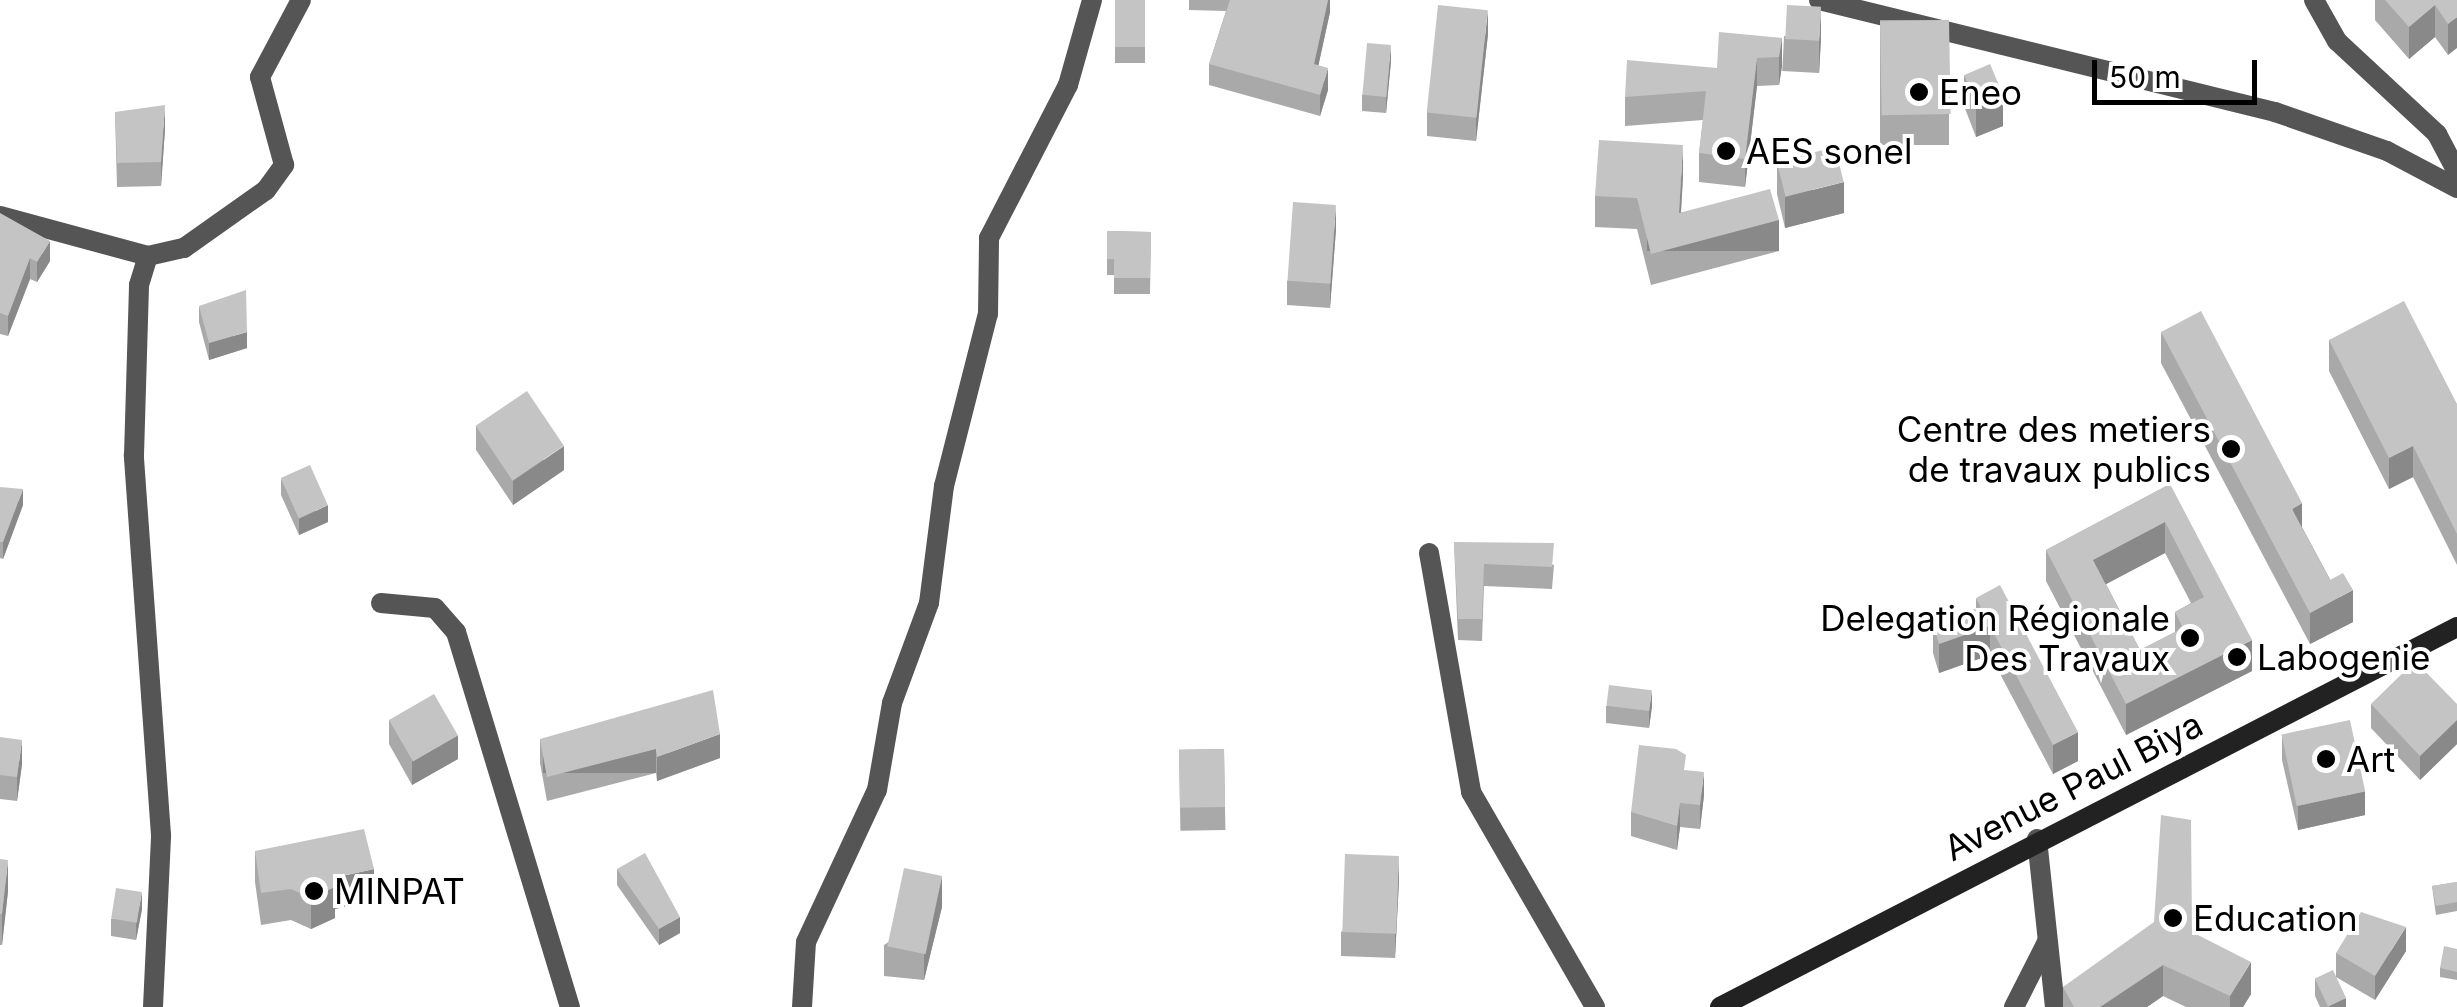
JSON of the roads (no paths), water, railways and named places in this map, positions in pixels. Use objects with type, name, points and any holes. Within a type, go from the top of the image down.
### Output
[{"type":"main road","name":"Avenue Paul Biya","points":[[1720,1007],[2457,626]]},
{"type":"street","points":[[0,216],[148,256],[184,248],[266,190],[284,165],[260,78],[302,0]]},
{"type":"street","points":[[802,1007],[806,942],[876,790],[892,703],[929,603],[944,486],[988,314],[989,238],[1068,85],[1092,0]]},
{"type":"street","points":[[1819,0],[2275,112],[2388,151],[2457,188]]},
{"type":"street","points":[[2314,0],[2337,41],[2437,134],[2457,172]]},
{"type":"street","points":[[148,256],[134,455],[159,757],[153,1007]]},
{"type":"street","points":[[1429,553],[1471,792],[1595,1007]]},
{"type":"street","points":[[381,603],[435,608],[456,632],[570,1007]]},
{"type":"street","points":[[2037,840],[2054,1006]]},
{"type":"street","points":[[2014,1007],[2048,941]]},
{"type":"place","name":"Eneo","points":[[1919,92]]},
{"type":"place","name":"AES sonel","points":[[1726,151]]},
{"type":"place","name":"Centre des metiers de travaux publics","points":[[2231,449]]},
{"type":"place","name":"Delegation Régionale Des Travaux","points":[[2190,638]]},
{"type":"place","name":"Labogenie","points":[[2237,657]]},
{"type":"place","name":"Art","points":[[2326,759]]},
{"type":"place","name":"MINPAT","points":[[314,891]]},
{"type":"place","name":"Education","points":[[2173,918]]}]
